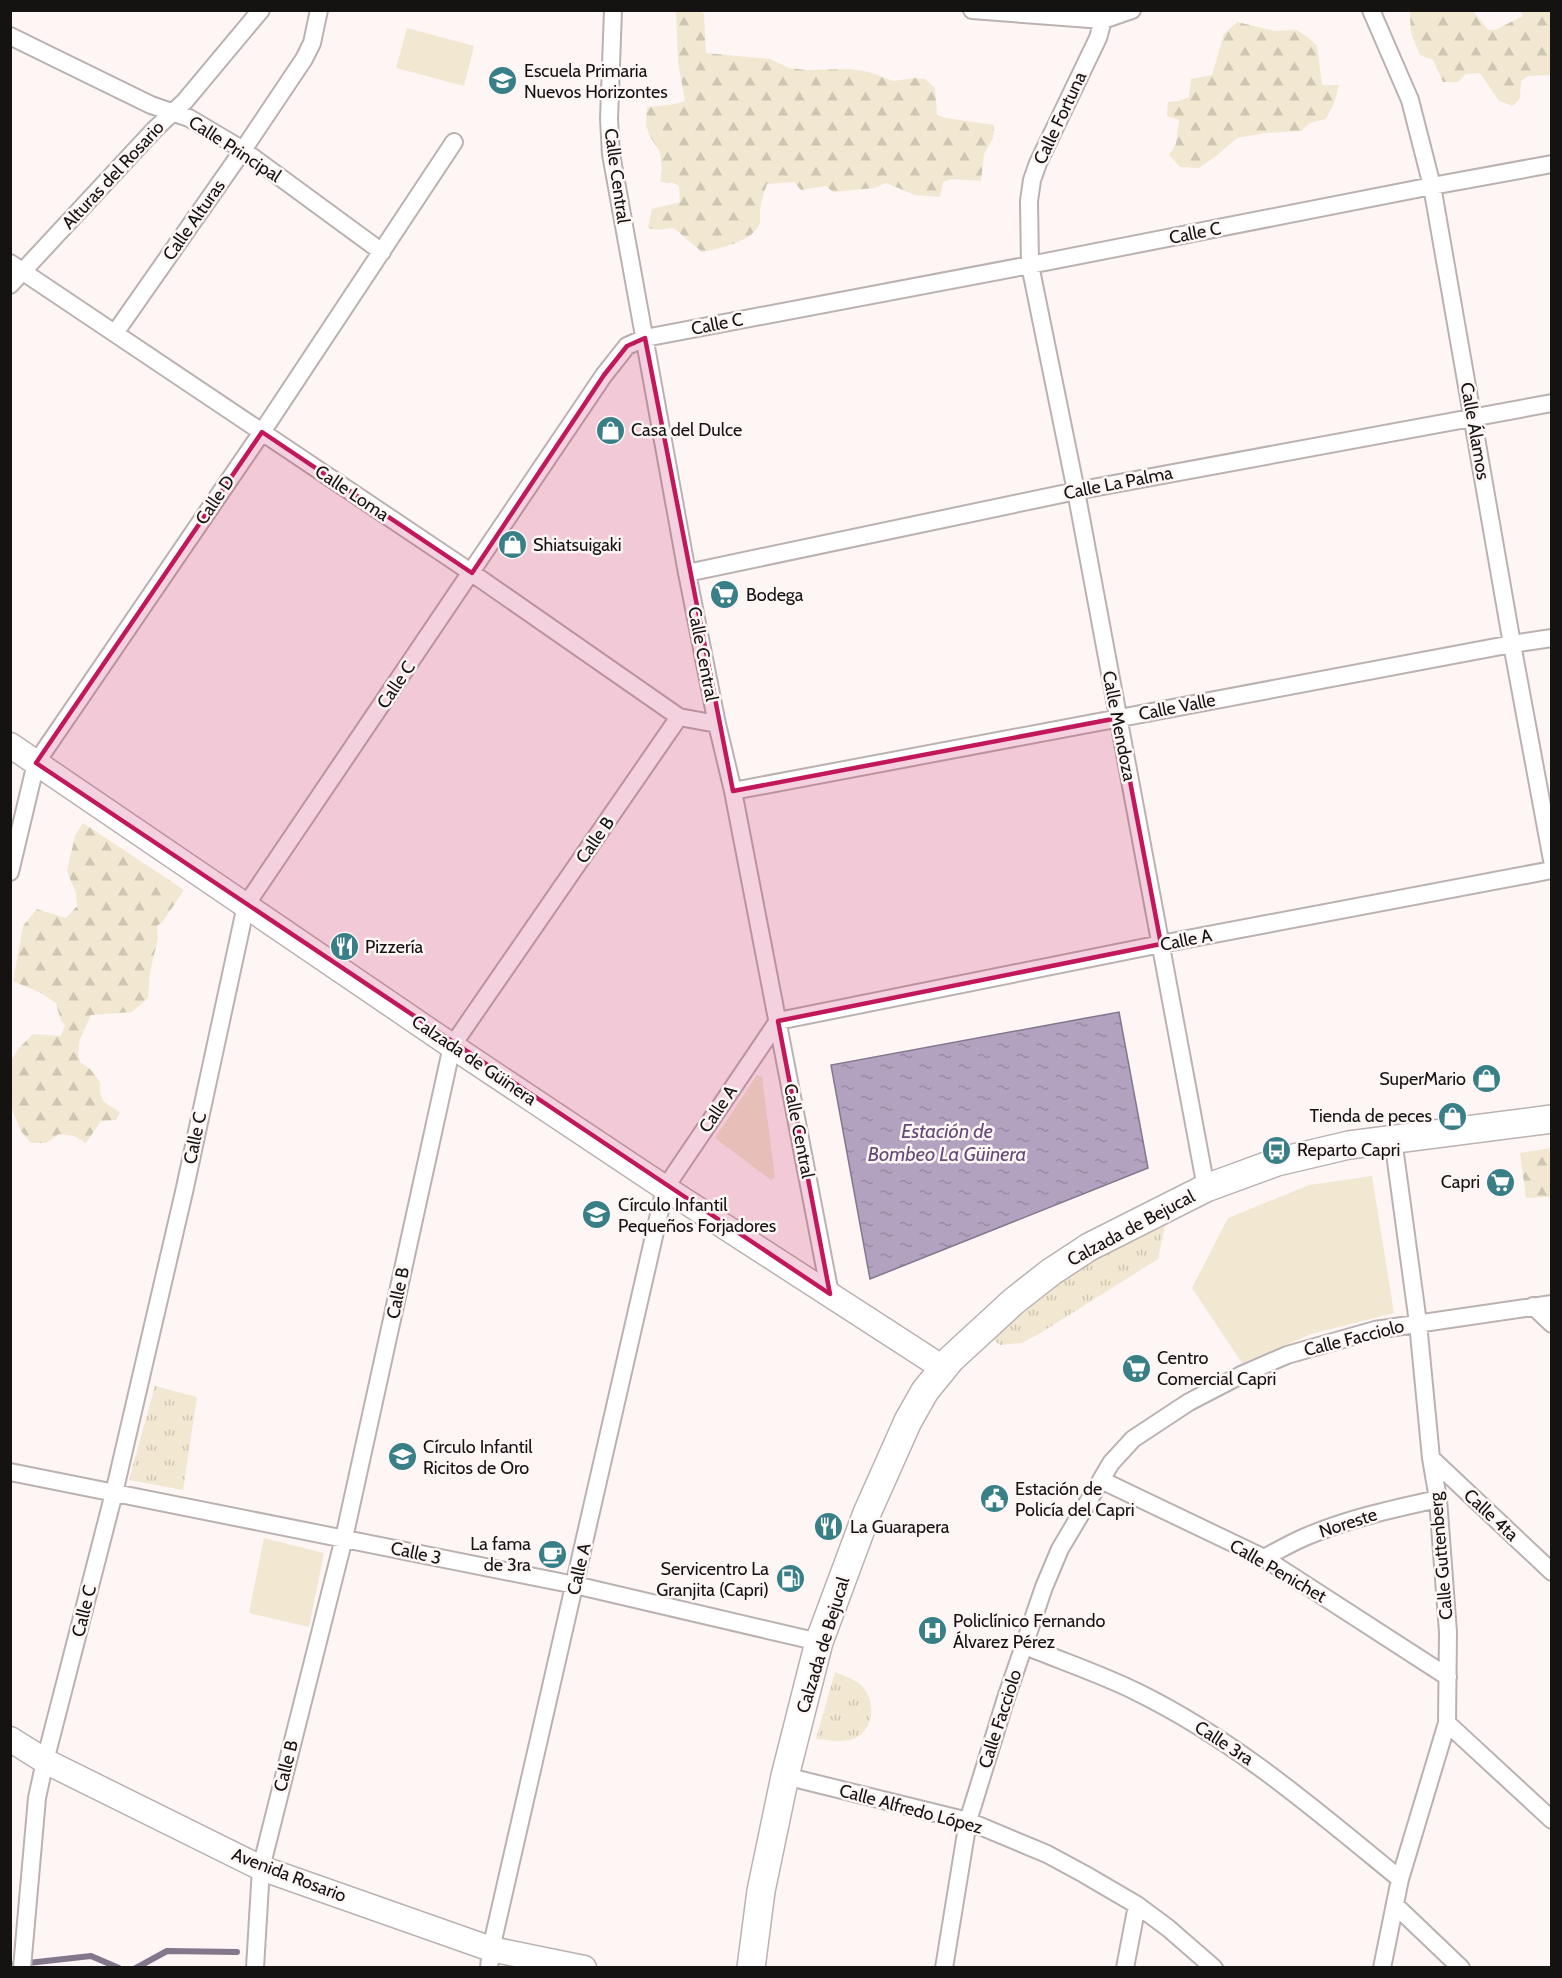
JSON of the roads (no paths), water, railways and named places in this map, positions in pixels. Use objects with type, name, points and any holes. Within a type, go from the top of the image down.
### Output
[{"type":"main road","name":"Calzada de Güinera","points":[[10,745],[452,1046],[665,1188],[943,1368]]},
{"type":"main road","name":"Calzada de Bejucal","points":[[751,1968],[761,1891],[785,1776],[819,1642],[848,1562],[891,1457],[925,1391],[943,1368],[1014,1301],[1051,1272],[1089,1247],[1206,1188],[1277,1162],[1349,1145],[1551,1119]]},
{"type":"main road","name":"Avenida Rosario","points":[[10,1739],[45,1761],[261,1868],[490,1958],[585,1968]]},
{"type":"street","name":"Alturas del Rosario","points":[[10,285],[16,267],[201,84],[261,10]]},
{"type":"street","name":"Calle Alturas","points":[[115,333],[304,59],[312,43],[319,10]]},
{"type":"street","name":"Calle Central","points":[[613,10],[609,119],[611,154],[687,573],[717,724],[733,791],[830,1294]]},
{"type":"street","points":[[972,10],[1103,15],[1132,10]]},
{"type":"street","name":"Calle Álamos","points":[[1371,10],[1410,100],[1432,186],[1551,860]]},
{"type":"street","name":"Calle Fortuna","points":[[1030,265],[1029,201],[1032,180],[1098,38],[1103,15]]},
{"type":"street","name":"Calle Principal","points":[[10,36],[151,105],[189,118],[243,150],[382,252]]},
{"type":"street","name":"Calle D","points":[[10,872],[36,763],[262,432],[454,142]]},
{"type":"street","name":"Calle C","points":[[22,1968],[38,1798],[45,1761],[114,1493],[184,1192],[246,905],[604,375],[627,346],[645,338],[1551,164]]},
{"type":"street","name":"Calle Mendoza","points":[[1030,265],[1076,490],[1206,1188]]},
{"type":"street","name":"Calle Loma","points":[[16,267],[472,573],[679,717]]},
{"type":"street","name":"Calle La Palma","points":[[687,573],[1076,490],[1551,403]]},
{"type":"street","name":"Calle Valle","points":[[733,791],[1551,638]]},
{"type":"street","points":[[679,717],[717,724]]},
{"type":"street","name":"Calle B","points":[[255,1968],[261,1868],[344,1538],[452,1046],[679,717]]},
{"type":"street","name":"Calle A","points":[[490,1958],[665,1188],[778,1022],[1161,944],[1551,870]]},
{"type":"street","name":"Calle Guttenberg","points":[[1382,1968],[1400,1879],[1447,1723],[1448,1677],[1448,1632],[1437,1499],[1418,1323],[1393,1139]]},
{"type":"street","name":"Calle Facciolo","points":[[944,1968],[968,1821],[1023,1645],[1060,1549],[1111,1463],[1132,1439],[1189,1402],[1241,1375],[1287,1355],[1375,1330],[1551,1304]]},
{"type":"street","points":[[1533,1306],[1551,1324]]},
{"type":"street","name":"Calle 4ta","points":[[1431,1458],[1551,1572]]},
{"type":"street","name":"Calle 3","points":[[10,1472],[575,1586],[819,1642]]},
{"type":"street","name":"Calle Penichet","points":[[1101,1480],[1264,1558],[1448,1677]]},
{"type":"street","name":"Noreste","points":[[1264,1558],[1303,1538],[1329,1528],[1382,1511],[1437,1499]]},
{"type":"street","name":"Calle 3ra","points":[[1023,1645],[1137,1692],[1186,1719],[1255,1763],[1400,1879]]},
{"type":"street","points":[[1447,1723],[1551,1820]]},
{"type":"street","name":"Calle Alfredo López","points":[[785,1776],[968,1821],[1047,1854],[1137,1905],[1168,1928],[1214,1968]]},
{"type":"street","points":[[1125,1968],[1137,1905]]},
{"type":"street","points":[[1395,1905],[1461,1968]]},
{"type":"water","name":"Estación de Bombeo La Güinera","points":[[1119,1012],[1148,1168],[870,1279],[831,1065]]},
{"type":"waterway","points":[[136,1968],[167,1951],[237,1952]]},
{"type":"waterway","points":[[10,1965],[91,1956],[119,1968]]},
{"type":"place","name":"Escuela Primaria Nuevos Horizontes","points":[[503,81]]},
{"type":"place","name":"Casa del Dulce","points":[[610,430]]},
{"type":"place","name":"Shiatsuigaki","points":[[512,545]]},
{"type":"place","name":"Bodega","points":[[725,595]]},
{"type":"place","name":"Pizzería","points":[[344,947]]},
{"type":"place","name":"SuperMario","points":[[1487,1079]]},
{"type":"place","name":"Tienda de peces","points":[[1453,1116]]},
{"type":"place","name":"Reparto Capri","points":[[1276,1150]]},
{"type":"place","name":"Capri","points":[[1501,1182]]},
{"type":"place","name":"Círculo Infantil Pequeños Forjadores","points":[[597,1215]]},
{"type":"place","name":"Centro Comercial Capri","points":[[1136,1368]]},
{"type":"place","name":"Círculo Infantil Ricitos de Oro","points":[[402,1457]]},
{"type":"place","name":"Estación de Policía del Capri","points":[[994,1499]]},
{"type":"place","name":"La Guarapera","points":[[829,1527]]},
{"type":"place","name":"La fama de 3ra","points":[[552,1554]]},
{"type":"place","name":"Servicentro La Granjita (Capri)","points":[[790,1579]]},
{"type":"place","name":"Policlínico Fernando Álvarez Pérez","points":[[932,1631]]}]
